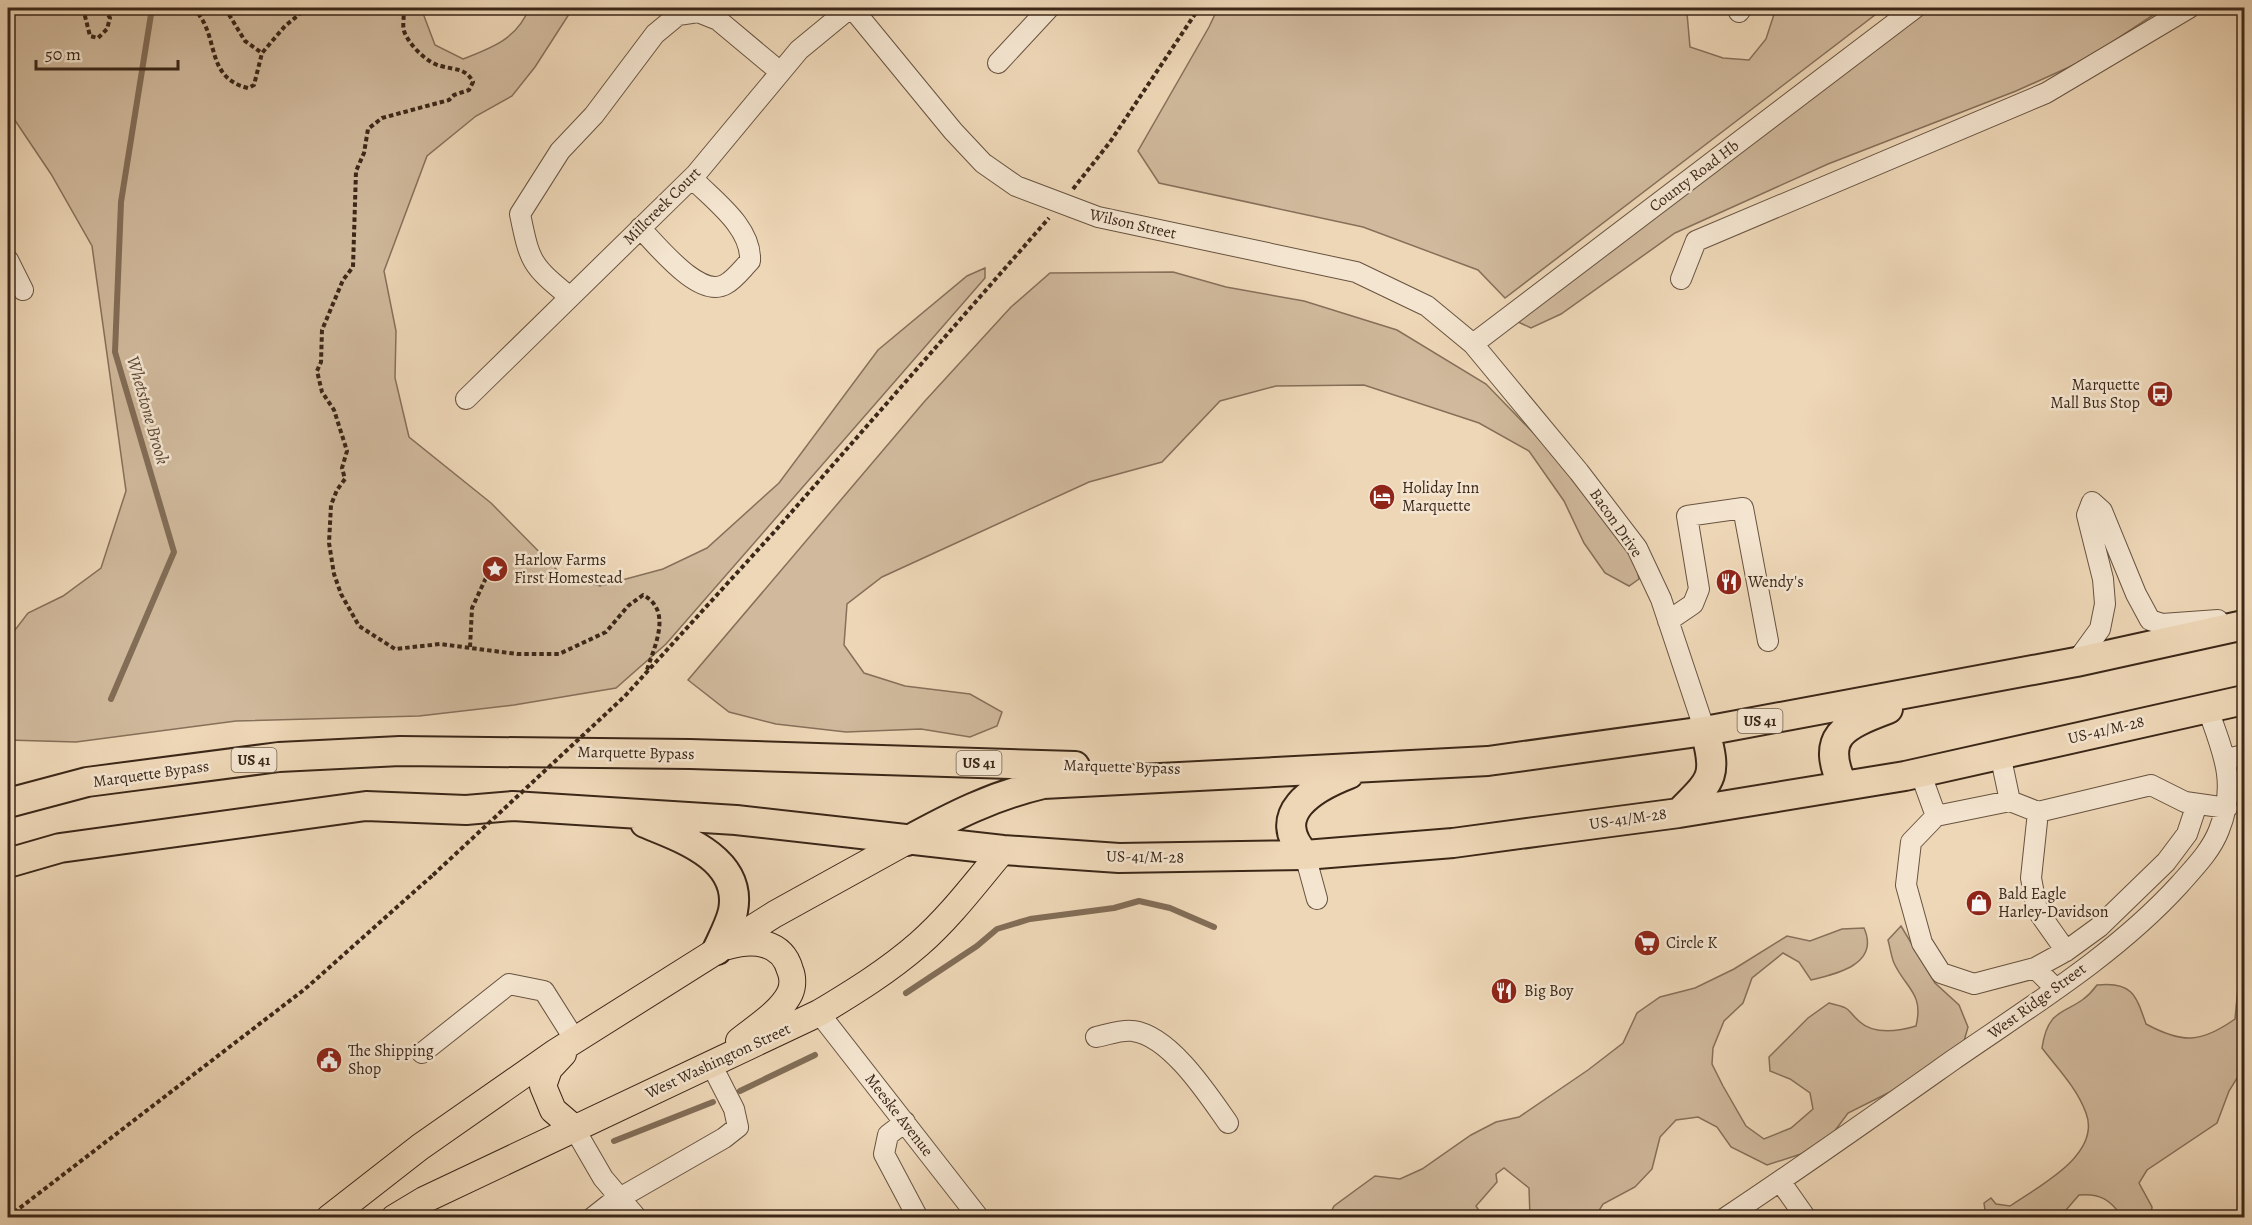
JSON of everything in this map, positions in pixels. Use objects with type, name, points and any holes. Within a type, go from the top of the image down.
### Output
[{"type":"highway","name":"US 41","points":[[1269,771],[1488,762],[1705,731],[1943,688],[2244,626]]},
{"type":"highway","points":[[1843,786],[1832,755],[1836,741],[1844,731],[1875,714],[1943,688]]},
{"type":"highway","name":"US-41/M-28","points":[[1003,850],[1119,858],[1305,855],[1453,843],[1679,813],[1843,786],[1920,772],[2244,700]]},
{"type":"highway","points":[[1679,813],[1709,780],[1714,762],[1705,731]]},
{"type":"highway","name":"Marquette Bypass","points":[[8,803],[87,782],[279,757],[399,751],[690,754],[1269,771]]},
{"type":"highway","points":[[1305,855],[1295,843],[1291,833],[1296,809],[1314,790],[1365,767]]},
{"type":"highway","points":[[907,841],[962,811],[1003,794],[1043,784],[1269,771]]},
{"type":"highway","points":[[8,862],[60,848],[366,806],[466,810],[513,806],[627,815],[736,820],[1003,850]]},
{"type":"highway","points":[[627,815],[693,844],[722,867],[733,890],[734,900],[733,912],[717,950]]},
{"type":"main road","points":[[329,1218],[420,1147],[575,1040],[775,914],[907,841]]},
{"type":"main road","name":"West Washington Street","points":[[411,1214],[574,1128],[819,1013],[872,981],[919,944],[954,910],[1003,850]]},
{"type":"main road","points":[[711,1064],[783,1003],[792,983],[791,972],[783,955],[763,942],[750,941],[717,950]]},
{"type":"main road","points":[[574,1128],[553,1110],[543,1086],[549,1069],[575,1040]]},
{"type":"street","name":"Millcreek Court","points":[[466,399],[692,177],[799,50],[851,8]]},
{"type":"street","name":"Wilson Street","points":[[851,8],[953,131],[983,162],[1016,186],[1060,205],[1098,217],[1356,272],[1427,306],[1473,344]]},
{"type":"street","name":"County Road Hb","points":[[1473,344],[1915,8]]},
{"type":"street","points":[[1681,279],[1695,241],[2046,93],[2189,8]]},
{"type":"street","points":[[998,63],[1038,11]]},
{"type":"street","points":[[570,297],[538,271],[527,251],[520,214],[560,151],[594,115],[655,34],[678,15],[698,12],[718,20],[779,71]]},
{"type":"street","points":[[640,228],[695,282],[708,288],[726,285],[750,261],[751,251],[745,233],[692,177]]},
{"type":"street","points":[[8,260],[22,290]]},
{"type":"street","name":"Bacon Drive","points":[[1473,344],[1579,472],[1637,548],[1668,621],[1705,731]]},
{"type":"street","points":[[2076,662],[2100,629],[2105,604],[2103,579],[2087,515],[2092,502],[2102,511],[2136,594],[2150,620],[2162,624],[2244,619]]},
{"type":"street","points":[[1668,621],[1693,604],[1699,589],[1686,516],[1743,508],[1767,641]]},
{"type":"street","name":"West Ridge Street","points":[[1725,1218],[2055,988],[2135,930],[2165,900],[2209,848],[2218,832],[2226,808],[2235,757],[2207,707]]},
{"type":"street","points":[[2000,754],[2010,801]]},
{"type":"street","points":[[1920,772],[1936,816]]},
{"type":"street","points":[[2197,804],[2187,834],[2166,862],[2099,927],[2066,951],[2035,968],[1974,984],[1941,973],[1922,942],[1906,885],[1911,842],[1936,816],[2010,801],[2038,812],[2151,785],[2185,802],[2226,808]]},
{"type":"street","points":[[2038,812],[2031,878],[2037,910],[2066,951]]},
{"type":"street","points":[[1305,855],[1317,899]]},
{"type":"street","points":[[2035,968],[2055,988]]},
{"type":"street","points":[[423,1053],[509,984],[544,991],[575,1040]]},
{"type":"street","name":"Meeske Avenue","points":[[819,1013],[980,1218]]},
{"type":"street","points":[[1096,1037],[1130,1030],[1150,1035],[1179,1061],[1228,1123]]},
{"type":"street","points":[[592,1218],[621,1197],[724,1138],[738,1127],[734,1109],[711,1064]]},
{"type":"street","points":[[904,1122],[888,1136],[884,1154],[918,1218]]},
{"type":"street","points":[[574,1128],[603,1178],[637,1218]]},
{"type":"street","points":[[1780,1181],[1806,1218]]},
{"type":"path","points":[[83,8],[90,36],[98,38],[107,29],[110,18],[104,8]]},
{"type":"path","points":[[193,8],[201,15],[211,32],[213,54],[220,71],[228,80],[248,88],[254,85],[262,53],[285,26],[307,8]]},
{"type":"path","points":[[225,8],[245,41],[262,53]]},
{"type":"path","points":[[403,8],[404,30],[415,49],[438,66],[459,69],[469,74],[473,82],[469,90],[454,94],[449,100],[382,118],[368,129],[364,153],[356,171],[353,267],[343,280],[322,330],[321,362],[316,371],[322,392],[334,410],[347,451],[342,468],[345,479],[337,490],[331,505],[329,543],[341,594],[359,626],[394,649],[440,644],[517,654],[560,654],[606,632],[628,606],[643,595],[652,599],[661,625],[646,673]]},
{"type":"path","points":[[8,1216],[305,989],[433,875],[625,696],[775,531],[1060,205],[1110,142],[1199,8]]},
{"type":"path","points":[[470,647],[472,608],[492,567]]},
{"type":"shaded area","points":[[8,8],[421,8],[435,45],[463,59],[503,41],[518,27],[529,8],[573,8],[535,67],[512,96],[476,116],[427,156],[384,271],[396,331],[395,378],[409,437],[491,503],[562,575],[600,586],[663,569],[707,548],[779,483],[878,350],[967,276],[985,268],[985,278],[666,644],[616,688],[514,705],[419,716],[236,721],[76,742],[8,740],[8,639],[28,613],[63,596],[101,568],[126,491],[92,246],[51,174],[8,110]]},
{"type":"shaded area","points":[[1218,8],[1691,8],[1687,13],[1690,47],[1723,58],[1749,60],[1766,39],[1776,8],[1884,8],[1505,298],[1478,270],[1363,227],[1159,183],[1138,151]]},
{"type":"shaded area","points":[[1923,8],[2164,8],[2085,60],[2016,91],[1828,164],[1675,233],[1561,314],[1531,328],[1516,321]]},
{"type":"shaded area","points":[[1173,272],[1226,287],[1304,301],[1397,330],[1486,384],[1574,475],[1633,553],[1639,579],[1629,586],[1605,573],[1584,543],[1564,501],[1529,451],[1479,423],[1364,385],[1276,386],[1220,401],[1162,462],[1089,482],[882,577],[847,604],[844,645],[864,673],[905,686],[970,694],[1002,712],[997,726],[970,737],[921,729],[846,732],[776,724],[729,712],[688,680],[924,402],[1011,307],[1050,273]]},
{"type":"shaded area","points":[[1901,926],[1935,983],[1959,1005],[1968,1027],[1964,1041],[1892,1091],[1848,1113],[1834,1132],[1801,1154],[1767,1165],[1731,1147],[1717,1127],[1698,1117],[1676,1120],[1660,1137],[1652,1169],[1635,1187],[1603,1204],[1595,1217],[1530,1217],[1529,1188],[1504,1168],[1496,1174],[1497,1182],[1476,1206],[1483,1217],[1328,1218],[1334,1206],[1375,1176],[1400,1179],[1422,1169],[1471,1135],[1496,1122],[1519,1117],[1623,1043],[1637,1013],[1660,997],[1695,988],[1734,969],[1787,936],[1810,941],[1842,929],[1864,928],[1867,940],[1866,950],[1861,959],[1832,974],[1811,980],[1799,962],[1783,953],[1752,978],[1743,1003],[1724,1021],[1713,1048],[1712,1064],[1746,1126],[1764,1139],[1791,1128],[1813,1109],[1810,1093],[1790,1079],[1770,1071],[1769,1057],[1808,1018],[1829,1003],[1848,1009],[1860,1022],[1872,1029],[1895,1030],[1916,1026],[1918,1006],[1916,998],[1894,963],[1888,940]]},
{"type":"shaded area","points":[[2239,977],[2244,979],[2244,1067],[2229,1091],[2217,1123],[2147,1170],[2139,1183],[2152,1207],[2151,1216],[2122,1217],[2114,1206],[2104,1199],[2093,1195],[2079,1195],[2060,1217],[1986,1217],[1984,1203],[1991,1198],[1996,1204],[2010,1206],[2064,1168],[2085,1143],[2088,1128],[2086,1113],[2078,1095],[2042,1048],[2045,1033],[2056,1016],[2079,1002],[2097,985],[2118,985],[2131,992],[2146,1024],[2181,1038],[2202,1036],[2212,1033],[2235,1019]]},
{"type":"waterway","name":"Whetstone Brook","points":[[111,699],[174,552],[115,352],[121,202],[152,8]]},
{"type":"waterway","points":[[906,993],[977,946],[997,929],[1030,919],[1114,908],[1139,901],[1170,908],[1214,927]]},
{"type":"waterway","points":[[740,1091],[815,1055]]},
{"type":"waterway","points":[[614,1141],[713,1102]]},
{"type":"place","name":"Marquette Mall Bus Stop","points":[[2160,394]]},
{"type":"place","name":"Holiday Inn Marquette","points":[[1382,497]]},
{"type":"place","name":"Harlow Farms First Homestead","points":[[495,569]]},
{"type":"place","name":"Wendy's","points":[[1729,582]]},
{"type":"place","name":"Bald Eagle Harley-Davidson","points":[[1979,903]]},
{"type":"place","name":"Circle K","points":[[1647,943]]},
{"type":"place","name":"Big Boy","points":[[1504,991]]},
{"type":"place","name":"The Shipping Shop","points":[[329,1060]]}]
